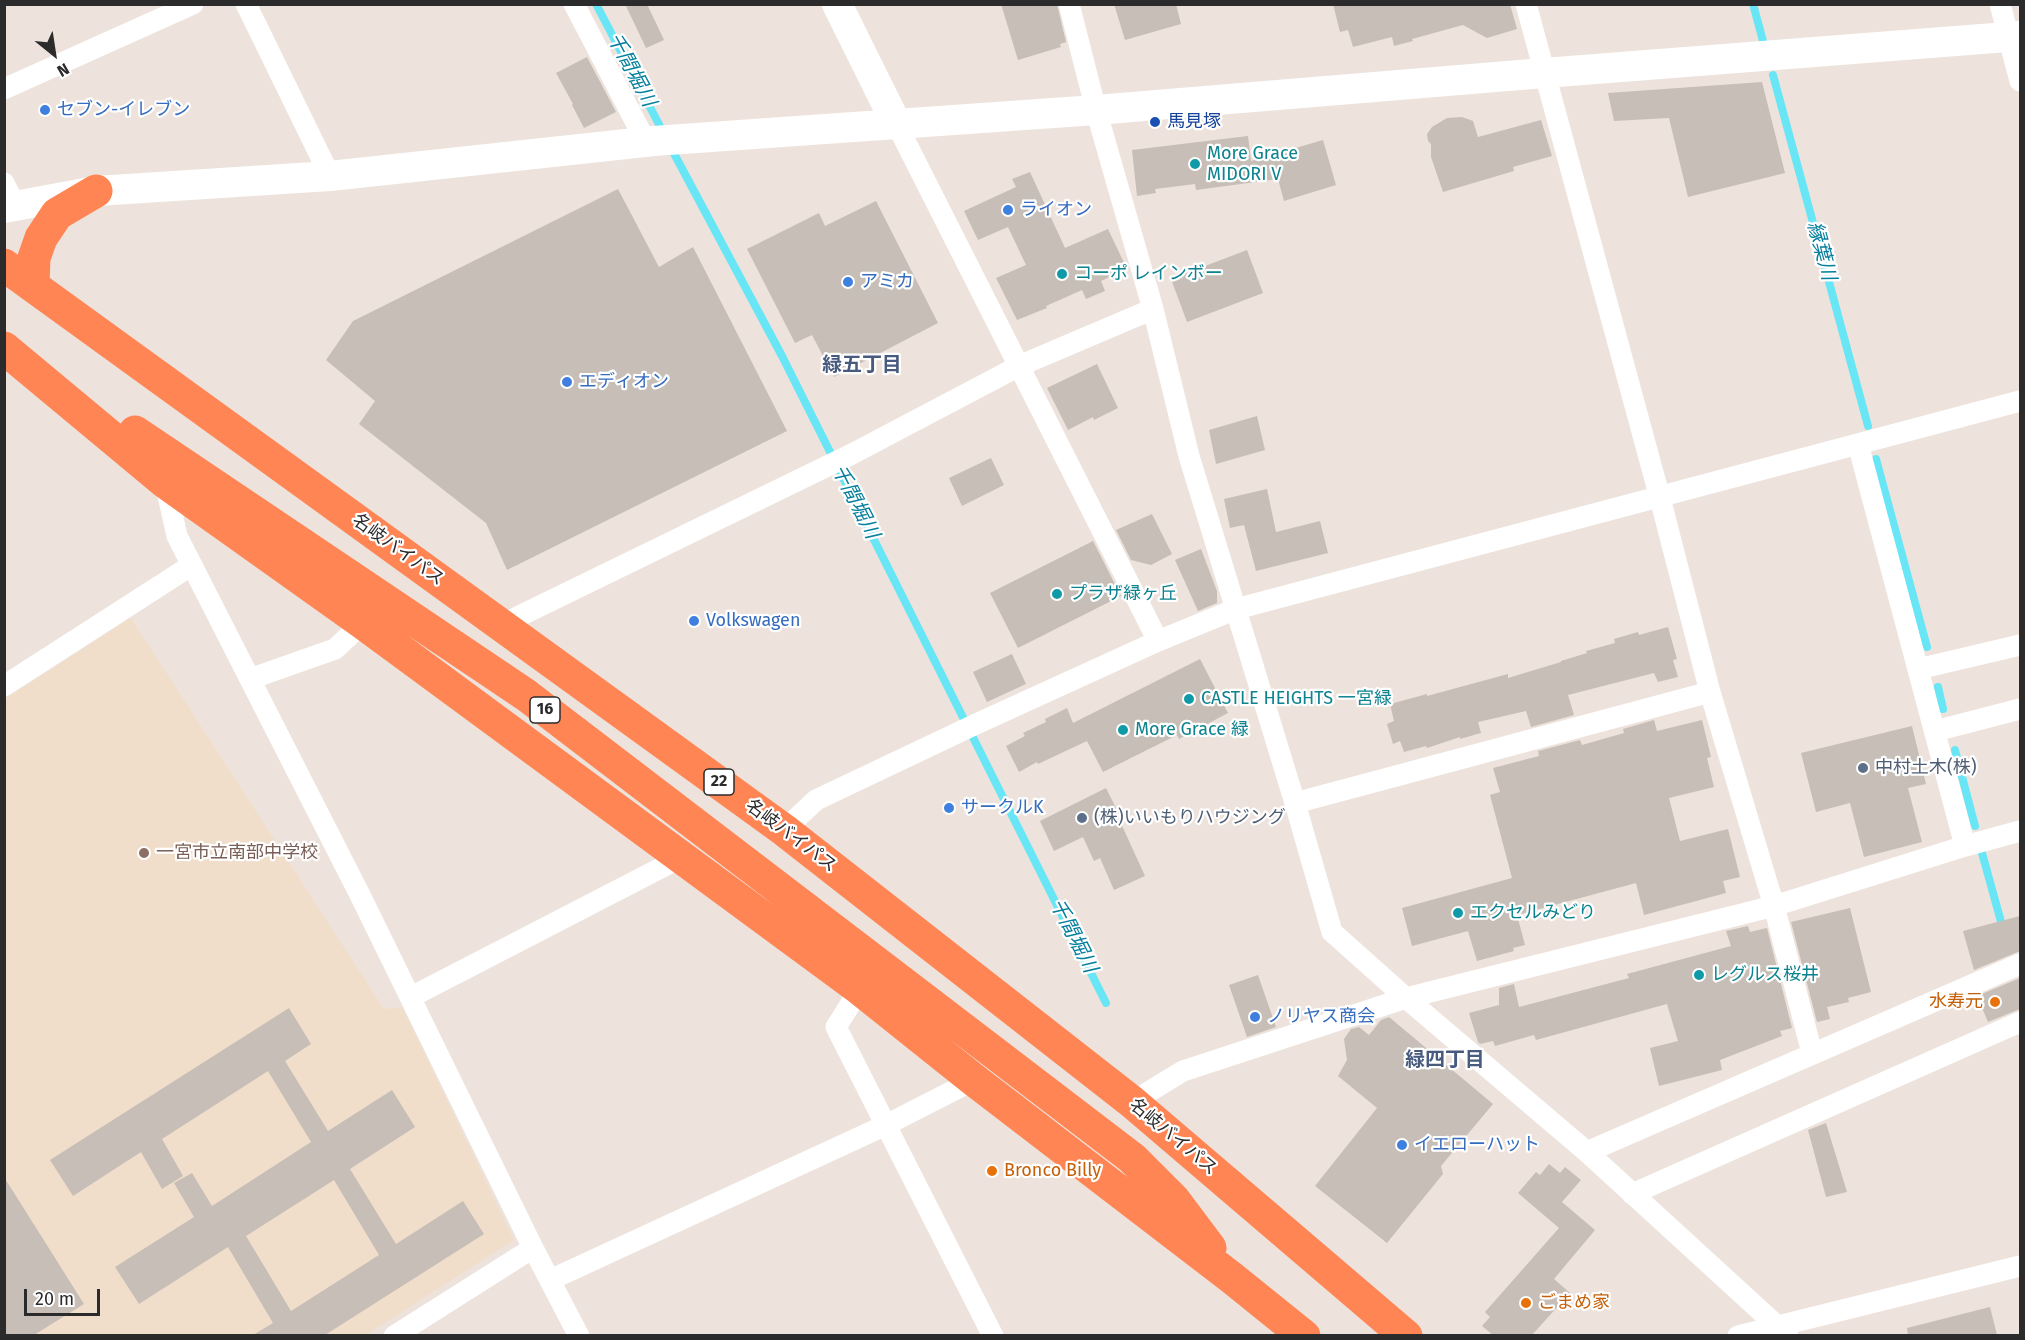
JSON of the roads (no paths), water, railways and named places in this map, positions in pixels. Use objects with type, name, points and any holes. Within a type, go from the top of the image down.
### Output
[{"type":"highway","points":[[33,286],[34,258],[41,238],[57,214],[96,191]]},
{"type":"highway","name":"名岐バイパス","points":[[4,265],[784,830],[1131,1102],[1406,1335]]},
{"type":"highway","name":"16","points":[[4,338],[169,456],[526,695],[1067,1107],[1131,1158],[1174,1200],[1232,1278]]},
{"type":"highway","points":[[4,348],[165,482],[363,623],[860,989],[1304,1335]]},
{"type":"street","points":[[4,89],[193,4]]},
{"type":"street","points":[[246,4],[330,176]]},
{"type":"street","points":[[574,4],[661,141]]},
{"type":"street","points":[[837,4],[1158,641]]},
{"type":"street","points":[[1069,4],[1096,110],[1153,309],[1189,456],[1332,932],[1587,1152],[1782,1330]]},
{"type":"street","points":[[1526,4],[1660,498],[1710,692],[1774,906],[1812,1053]]},
{"type":"street","points":[[2000,4],[2015,37],[2020,81]]},
{"type":"street","points":[[8,199],[330,176],[661,141],[1096,110],[2015,37]]},
{"type":"street","points":[[501,625],[852,454],[1020,366],[1153,309]]},
{"type":"street","points":[[784,830],[816,800],[1158,641],[1236,609],[2020,401]]},
{"type":"street","points":[[1858,444],[1965,846]]},
{"type":"street","points":[[165,482],[177,536],[411,997],[533,1248],[579,1335]]},
{"type":"street","points":[[4,686],[192,565]]},
{"type":"street","points":[[250,679],[335,650],[363,623]]},
{"type":"street","points":[[1918,669],[2020,645]]},
{"type":"street","points":[[1295,803],[1710,692]]},
{"type":"street","points":[[1935,731],[2020,710]]},
{"type":"street","points":[[1131,1102],[1183,1071],[1406,998],[1774,906],[2020,831]]},
{"type":"street","points":[[411,997],[682,857]]},
{"type":"street","points":[[1587,1152],[2020,964]]},
{"type":"street","points":[[860,989],[836,1027],[993,1335]]},
{"type":"street","points":[[1632,1194],[2020,1022]]},
{"type":"street","points":[[550,1280],[886,1125],[974,1080]]},
{"type":"street","points":[[394,1335],[533,1248]]},
{"type":"street","points":[[1738,1335],[1782,1330],[2020,1266]]},
{"type":"waterway","name":"千間堀川","points":[[596,4],[663,132]]},
{"type":"waterway","name":"縁葉川","points":[[1753,4],[1763,41]]},
{"type":"waterway","name":"縁葉川","points":[[1773,75],[1868,426]]},
{"type":"waterway","name":"千間堀川","points":[[670,146],[782,356],[1106,1003]]},
{"type":"waterway","name":"縁葉川","points":[[1876,459],[1927,647]]},
{"type":"waterway","name":"縁葉川","points":[[1938,687],[1943,709]]},
{"type":"waterway","name":"縁葉川","points":[[1955,750],[1975,826]]},
{"type":"waterway","name":"縁葉川","points":[[1982,853],[2003,929]]},
{"type":"place","name":"セブン-イレブン","points":[[45,110]]},
{"type":"place","name":"馬見塚","points":[[1155,122]]},
{"type":"place","name":"More Grace MIDORI V","points":[[1195,164]]},
{"type":"place","name":"ライオン","points":[[1008,210]]},
{"type":"place","name":"コーポ レインボー","points":[[1062,274]]},
{"type":"place","name":"アミカ","points":[[848,282]]},
{"type":"place","name":"エディオン","points":[[567,382]]},
{"type":"place","name":"プラザ緑ヶ丘","points":[[1057,594]]},
{"type":"place","name":"Volkswagen","points":[[694,621]]},
{"type":"place","name":"CASTLE HEIGHTS 一宮緑","points":[[1189,699]]},
{"type":"place","name":"More Grace 緑","points":[[1123,730]]},
{"type":"place","name":"中村土木(株)","points":[[1863,768]]},
{"type":"place","name":"サークルK","points":[[949,808]]},
{"type":"place","name":"(株)いいもりハウジング","points":[[1082,818]]},
{"type":"place","name":"一宮市立南部中学校","points":[[144,853]]},
{"type":"place","name":"エクセルみどり","points":[[1458,913]]},
{"type":"place","name":"レグルス桜井","points":[[1699,975]]},
{"type":"place","name":"水寿元","points":[[1995,1002]]},
{"type":"place","name":"ノリヤス商会","points":[[1255,1017]]},
{"type":"place","name":"イエローハット","points":[[1402,1145]]},
{"type":"place","name":"Bronco Billy","points":[[992,1171]]},
{"type":"place","name":"ごまめ家","points":[[1526,1303]]},
{"type":"district","name":"緑五丁目","points":[[862,365]]},
{"type":"district","name":"緑四丁目","points":[[1445,1060]]}]
